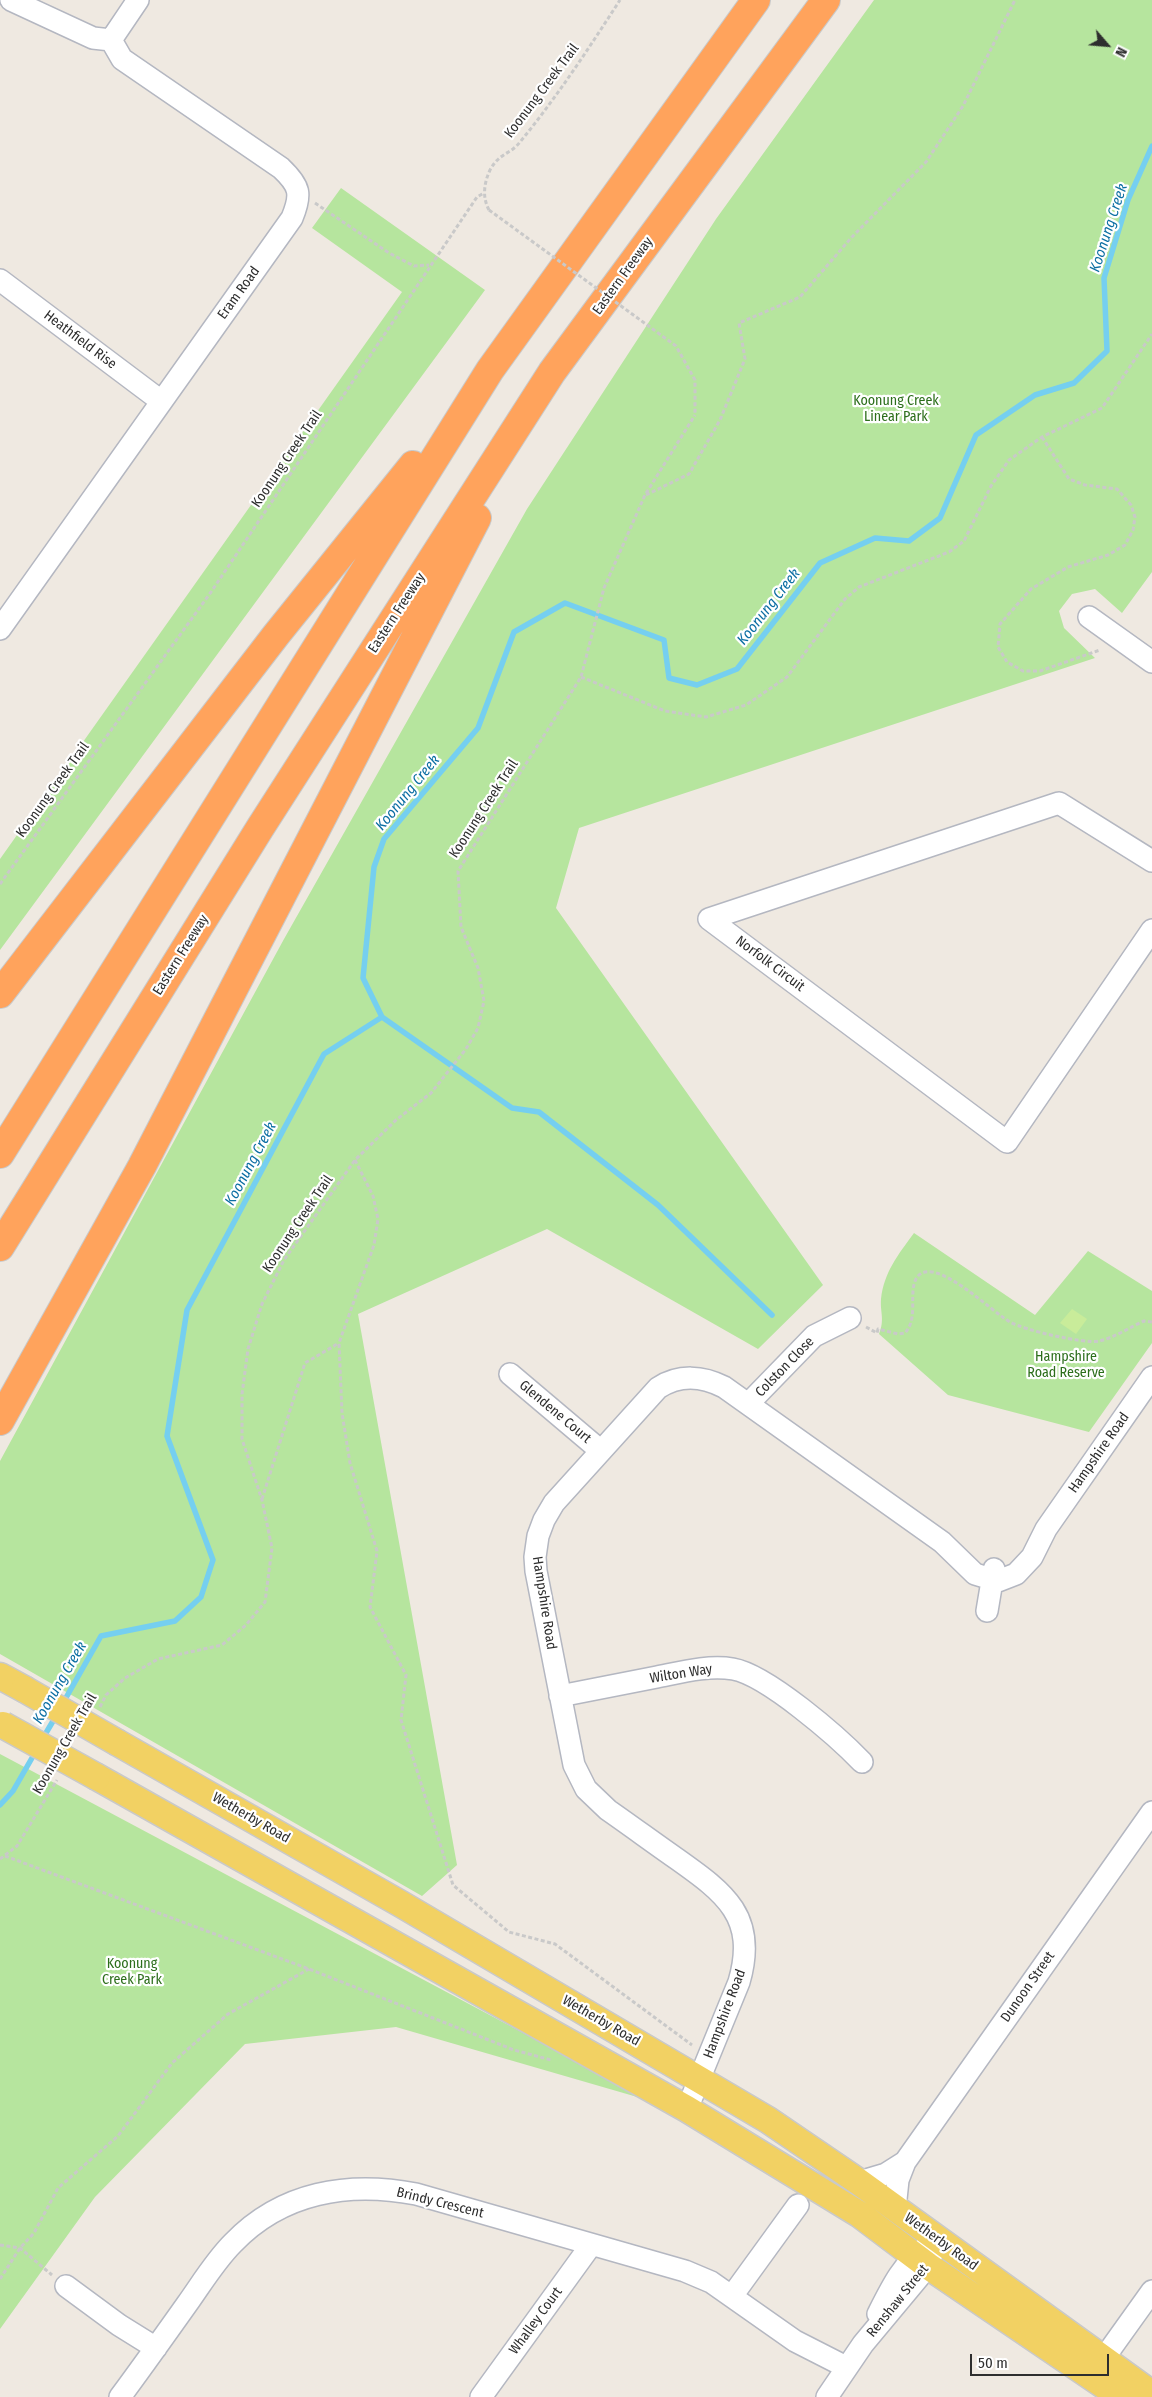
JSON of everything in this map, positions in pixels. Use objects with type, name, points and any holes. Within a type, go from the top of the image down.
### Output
[{"type":"highway","points":[[0,994],[276,635],[490,370],[756,0]]},
{"type":"highway","name":"Eastern Freeway","points":[[0,1247],[260,828],[552,372],[826,0]]},
{"type":"highway","points":[[0,1154],[490,370]]},
{"type":"highway","points":[[2,1419],[142,1166],[552,372]]},
{"type":"main road","name":"Wetherby Road","points":[[0,1676],[401,1904],[705,2068],[768,2120],[938,2239],[1097,2368],[1121,2397]]},
{"type":"main road","name":"Wetherby Road","points":[[1,1724],[687,2109],[859,2214],[921,2261],[1097,2368],[1152,2394]]},
{"type":"street","points":[[11,0],[93,38],[111,40]]},
{"type":"street","points":[[111,40],[138,0]]},
{"type":"street","points":[[111,40],[122,59],[281,168],[294,181],[299,200]]},
{"type":"street","name":"Eram Road","points":[[0,629],[292,218],[299,200]]},
{"type":"street","name":"Heathfield Rise","points":[[2,286],[161,401]]},
{"type":"street","points":[[1088,617],[1152,662]]},
{"type":"street","name":"Norfolk Circuit","points":[[1152,861],[1059,803],[709,919],[1007,1142],[1152,930]]},
{"type":"street","name":"Colston Close","points":[[748,1404],[814,1336],[850,1318]]},
{"type":"street","name":"Glendene Court","points":[[510,1374],[600,1451]]},
{"type":"street","name":"Hampshire Road","points":[[687,2109],[705,2068],[744,1965],[745,1949],[738,1917],[719,1890],[608,1810],[586,1790],[574,1765],[536,1571],[536,1546],[544,1520],[554,1503],[658,1388],[672,1380],[708,1379],[724,1387],[942,1542],[993,1575],[1012,1564],[1046,1529],[1152,1377]]},
{"type":"street","points":[[987,1611],[993,1575]]},
{"type":"street","name":"Wilton Way","points":[[560,1696],[703,1668],[735,1669],[762,1681],[776,1691],[829,1731],[862,1762]]},
{"type":"street","name":"Dunoon Street","points":[[896,2209],[898,2180],[905,2162],[1152,1812]]},
{"type":"street","name":"Dunoon Street","points":[[859,2182],[886,2174],[905,2162]]},
{"type":"street","name":"Brindy Crescent","points":[[120,2397],[214,2266],[244,2232],[278,2208],[325,2191],[376,2189],[409,2193],[699,2276],[732,2296],[796,2341],[837,2382]]},
{"type":"street","points":[[732,2296],[798,2205]]},
{"type":"street","name":"Renshaw Street","points":[[837,2382],[938,2239]]},
{"type":"street","name":"Whalley Court","points":[[481,2397],[591,2245]]},
{"type":"street","points":[[66,2286],[119,2325],[156,2348]]},
{"type":"street","points":[[1097,2368],[1152,2291]]},
{"type":"path","name":"Koonung Creek Trail","points":[[97,1712],[106,1695],[125,1678],[158,1659],[222,1646],[246,1626],[265,1602],[272,1548],[262,1500],[242,1439],[242,1394],[248,1349],[262,1304],[284,1260],[355,1160],[396,1120],[431,1093],[466,1049],[478,1028],[484,1001],[478,968],[461,927],[458,871],[582,677],[604,588],[645,495],[695,415],[695,380],[676,346],[489,210],[485,203],[485,181],[496,160],[519,144],[578,65],[620,0]]},
{"type":"path","points":[[645,495],[689,474],[720,420],[745,359],[739,323],[800,297],[851,238],[926,162],[963,106],[1015,0]]},
{"type":"path","name":"Koonung Creek Trail","points":[[0,884],[211,592],[477,197],[484,193]]},
{"type":"path","points":[[299,200],[318,203],[389,253],[414,266],[430,266]]},
{"type":"path","points":[[582,677],[665,711],[706,717],[746,705],[787,677],[845,599],[859,586],[949,552],[964,541],[991,486],[1009,460],[1042,437],[1102,408],[1152,334]]},
{"type":"path","points":[[1042,437],[1069,479],[1086,486],[1117,489],[1131,505],[1135,517],[1133,530],[1125,545],[1108,555],[1068,567],[1031,589],[1000,624],[998,647],[1007,662],[1023,671],[1040,671],[1107,647],[1115,636]]},
{"type":"path","points":[[355,1160],[373,1196],[378,1219],[374,1245],[339,1343],[342,1413],[350,1463],[378,1551],[370,1607],[406,1675],[401,1720],[453,1885],[509,1932],[555,1944],[705,2068]]},
{"type":"path","points":[[850,1318],[876,1333],[878,1329],[898,1334],[905,1333],[913,1315],[914,1283],[920,1275],[931,1271],[944,1276],[1008,1321],[1028,1330],[1096,1341],[1144,1321],[1152,1322]]},
{"type":"path","points":[[262,1500],[305,1363],[339,1343]]},
{"type":"path","name":"Koonung Creek Trail","points":[[0,1859],[17,1846],[58,1778]]},
{"type":"path","points":[[4,1856],[309,1969],[514,2050],[558,2062]]},
{"type":"path","points":[[0,2279],[20,2248],[34,2233],[58,2188],[118,2136],[172,2063],[228,2014],[309,1969]]},
{"type":"path","points":[[0,2245],[20,2248],[66,2286]]},
{"type":"green space","name":"Koonung Creek Linear Park","points":[[874,0],[1152,0],[1152,572],[1122,613],[1095,589],[1072,594],[1059,611],[1064,628],[1095,658],[579,828],[556,908],[823,1285],[758,1349],[547,1229],[358,1314],[457,1865],[422,1896],[0,1654],[0,1461],[284,939],[527,509],[716,219]]},
{"type":"green space","points":[[341,188],[485,290],[0,950],[0,859],[402,292],[312,228]]},
{"type":"green space","name":"Hampshire Road Reserve","points":[[914,1233],[1035,1315],[1088,1251],[1152,1291],[1152,1343],[1089,1432],[948,1395],[879,1334],[882,1320],[881,1299],[885,1280],[893,1264]]},
{"type":"green space","points":[[1072,1309],[1087,1319],[1076,1334],[1060,1323]]},
{"type":"green space","name":"Koonung Creek Park","points":[[0,1754],[651,2101],[396,2027],[245,2044],[95,2197],[0,2329]]},
{"type":"waterway","name":"Koonung Creek","points":[[63,1703],[101,1636],[175,1621],[201,1597],[213,1560],[167,1436],[187,1310],[324,1054],[382,1017],[363,978],[374,867],[384,839],[478,728],[514,632],[565,603],[664,640],[669,678],[697,685],[737,669],[820,563],[875,538],[909,541],[940,518],[976,435],[1035,395],[1074,383],[1107,351],[1104,278],[1128,200],[1152,146]]},
{"type":"waterway","points":[[382,1017],[512,1108],[539,1112],[658,1205],[772,1315]]},
{"type":"waterway","name":"Koonung Creek","points":[[43,1738],[56,1716]]},
{"type":"waterway","name":"Koonung Creek","points":[[0,1805],[13,1791],[36,1751]]}]
